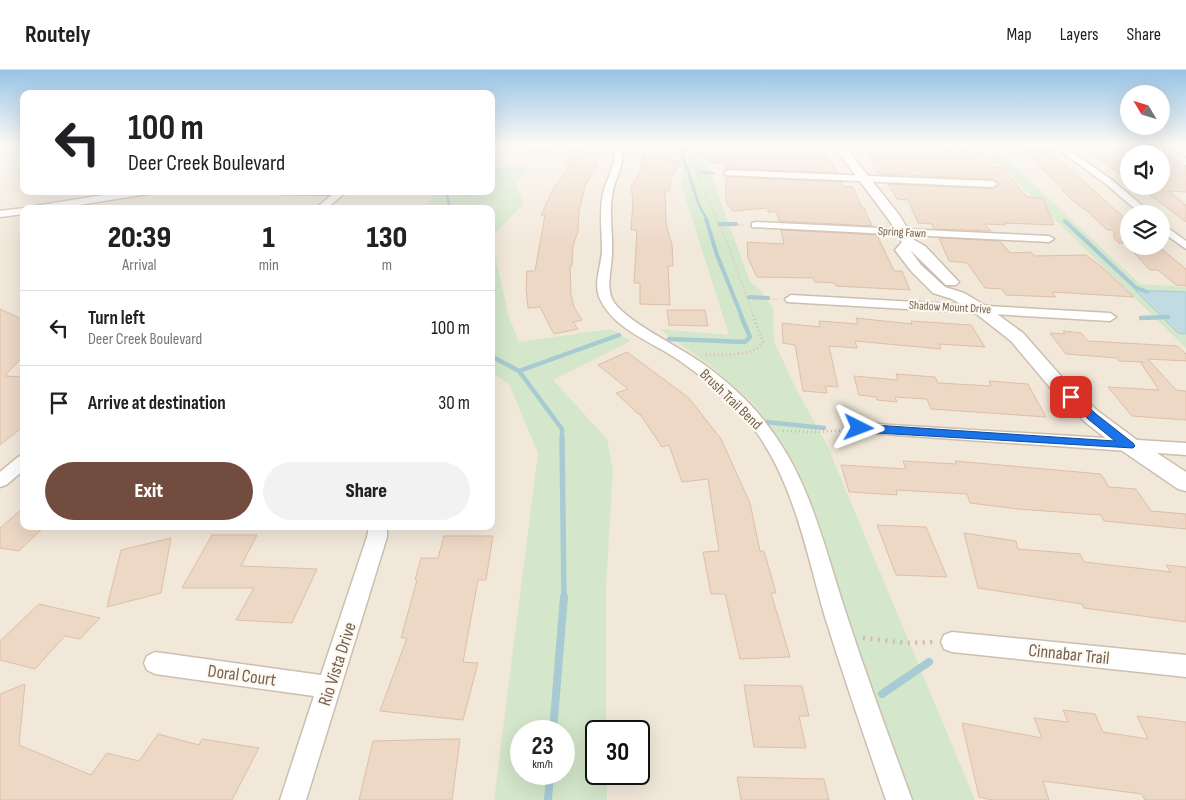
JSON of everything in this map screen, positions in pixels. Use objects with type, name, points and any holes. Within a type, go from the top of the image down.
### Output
[{"type":"street","name":"Brush Trail Bend","points":[[613,178],[606,201],[605,234],[607,252],[604,282],[606,299],[620,317],[687,359],[719,383],[764,431],[791,477],[842,636],[899,800]]},
{"type":"street","points":[[843,178],[994,184]]},
{"type":"street","points":[[1103,178],[1136,205]]},
{"type":"street","points":[[864,179],[906,238],[902,250],[916,268],[939,290],[958,296],[980,309],[1017,337],[1060,387],[1092,417],[1129,446],[1186,483]]},
{"type":"street","points":[[69,195],[72,203]]},
{"type":"street","points":[[60,205],[122,195]]},
{"type":"street","points":[[325,205],[337,195]]},
{"type":"street","points":[[1,216],[20,211]]},
{"type":"street","name":"Spring Fawn","points":[[756,225],[906,238],[1049,239]]},
{"type":"street","points":[[1170,233],[1186,246]]},
{"type":"street","name":"Shadow Mount Drive","points":[[791,299],[1110,317]]},
{"type":"street","points":[[859,428],[1186,449]]},
{"type":"street","points":[[0,481],[20,464]]},
{"type":"street","name":"Rio Vista Drive","points":[[293,800],[330,687],[378,530]]},
{"type":"street","name":"Cinnabar Trail","points":[[952,642],[1186,666]]},
{"type":"street","name":"Doral Court","points":[[154,663],[330,687]]},
{"type":"path","points":[[687,359],[702,355],[752,351],[763,342],[762,335],[756,327],[748,299],[698,178]]},
{"type":"path","points":[[718,226],[756,225]]},
{"type":"path","points":[[748,299],[791,299]]},
{"type":"path","points":[[764,431],[820,432],[859,428]]},
{"type":"path","points":[[842,636],[907,643],[952,642]]},
{"type":"shaded area","points":[[0,178],[20,178],[20,195],[495,195],[495,178],[1120,178],[1120,195],[1170,195],[1170,178],[1186,178],[1186,800],[0,800]]},
{"type":"green space","points":[[495,178],[520,178],[516,183],[523,204],[495,233],[495,205],[427,205],[432,195],[495,195]]},
{"type":"green space","points":[[682,178],[712,178],[750,282],[760,290],[773,308],[774,341],[794,385],[827,445],[975,800],[912,800],[785,448],[750,400],[711,366],[659,329],[729,335],[681,184]]},
{"type":"green space","points":[[1013,178],[1027,178],[1140,284],[1186,287],[1186,348]]},
{"type":"green space","points":[[495,255],[508,314],[519,342],[611,329],[631,341],[553,380],[607,439],[613,470],[606,587],[606,720],[585,720],[585,785],[607,785],[607,800],[494,800],[538,453],[509,384],[495,375]]},
{"type":"water","points":[[1135,290],[1186,292],[1186,334],[1178,333]]},
{"type":"building","points":[[561,178],[589,178],[586,183],[579,210],[578,231],[573,246],[572,266],[570,266],[571,295],[574,307],[582,320],[573,322],[578,329],[554,334],[540,307],[528,308],[526,289],[527,271],[535,271],[545,215],[541,215],[553,189]]},
{"type":"building","points":[[636,178],[672,178],[670,191],[665,190],[666,224],[672,245],[673,266],[668,266],[670,305],[640,304],[640,283],[634,283],[637,230],[631,230],[633,200],[631,187]]},
{"type":"building","points":[[726,178],[841,182],[843,186],[853,187],[872,226],[779,221],[777,212],[768,212],[768,208],[733,211],[726,203]]},
{"type":"building","points":[[972,178],[1011,178],[1027,197],[1043,198],[1054,225],[984,224],[991,231],[934,229],[932,224],[918,223],[908,200],[897,199],[888,184],[993,189],[999,184],[993,179]]},
{"type":"building","points":[[1052,178],[1080,178],[1120,214],[1120,243],[1114,238],[1114,230],[1107,230],[1062,191],[1065,191]]},
{"type":"building","points":[[1170,178],[1186,178],[1186,192],[1170,191]]},
{"type":"building","points":[[1170,192],[1186,205],[1186,222],[1170,210],[1170,205],[1163,205],[1150,195],[1170,195]]},
{"type":"building","points":[[781,230],[877,235],[894,271],[902,271],[910,290],[836,286],[835,283],[815,282],[813,278],[757,277],[748,258],[747,242],[784,244]]},
{"type":"building","points":[[939,238],[1000,241],[1010,253],[1030,252],[1035,256],[1086,255],[1134,297],[1052,292],[1056,297],[1006,295],[1002,289],[985,288],[967,263],[949,261]]},
{"type":"building","points":[[1136,255],[1169,255],[1186,269],[1186,286],[1176,285],[1158,270],[1150,270]]},
{"type":"building","points":[[0,309],[20,318],[20,359],[5,376],[20,377],[20,429],[0,445]]},
{"type":"building","points":[[667,310],[705,310],[708,326],[669,325]]},
{"type":"building","points":[[856,318],[912,324],[911,321],[971,325],[985,347],[939,344],[941,349],[855,341],[857,348],[829,346],[838,387],[825,386],[827,393],[803,391],[795,345],[783,343],[782,323],[820,327],[819,321],[858,324]]},
{"type":"building","points":[[1063,331],[1081,333],[1088,341],[1177,346],[1186,354],[1186,361],[1148,359],[1176,390],[1186,391],[1186,420],[1132,416],[1108,387],[1159,390],[1141,363],[1143,362],[1066,354],[1050,333],[1065,334]]},
{"type":"building","points":[[627,352],[689,398],[721,439],[750,503],[760,551],[764,551],[776,593],[771,593],[790,657],[740,659],[725,594],[711,594],[703,552],[719,551],[708,479],[682,482],[669,445],[662,447],[640,414],[616,393],[628,389],[598,365]]},
{"type":"building","points":[[896,374],[935,377],[938,383],[991,386],[989,381],[1028,384],[1046,417],[931,409],[927,399],[895,397],[897,402],[877,400],[876,397],[859,395],[854,376],[898,380]]},
{"type":"building","points":[[903,461],[956,464],[955,461],[1101,474],[1109,487],[1136,489],[1151,511],[1186,514],[1186,529],[1104,521],[1101,515],[1018,509],[970,503],[967,494],[896,490],[897,495],[849,492],[841,465],[906,469]]},
{"type":"building","points":[[20,510],[20,530],[41,530],[19,551],[0,548],[0,528]]},
{"type":"building","points":[[877,525],[926,527],[947,577],[896,575]]},
{"type":"building","points":[[964,533],[1016,541],[1018,549],[1080,554],[1084,562],[1171,572],[1166,565],[1186,567],[1186,622],[1084,608],[1082,604],[978,588]]},
{"type":"building","points":[[212,535],[257,535],[241,566],[317,569],[292,623],[236,620],[254,588],[182,588]]},
{"type":"building","points":[[444,536],[493,536],[486,580],[478,580],[463,662],[478,663],[463,720],[380,711],[407,638],[401,638],[421,558],[438,558]]},
{"type":"building","points":[[171,538],[161,593],[107,607],[121,550]]},
{"type":"building","points":[[39,604],[100,618],[80,639],[65,636],[35,669],[0,660],[0,641]]},
{"type":"building","points":[[25,684],[19,745],[91,775],[107,753],[139,761],[158,734],[199,745],[202,739],[259,748],[232,800],[0,800],[0,694]]},
{"type":"building","points":[[744,685],[802,686],[809,716],[799,716],[806,748],[754,747]]},
{"type":"building","points":[[1063,710],[1095,714],[1103,732],[1148,739],[1137,716],[1186,722],[1186,800],[1145,800],[1142,794],[1043,781],[1049,800],[992,800],[979,797],[962,723],[1042,738],[1034,718],[1068,722]]},
{"type":"building","points":[[460,739],[452,800],[359,800],[373,741]]},
{"type":"building","points":[[737,777],[824,779],[829,800],[741,800]]},
{"type":"waterway","points":[[690,178],[699,205],[707,220]]},
{"type":"waterway","points":[[447,195],[449,205]]},
{"type":"waterway","points":[[706,219],[717,255],[742,317]]},
{"type":"waterway","points":[[1065,221],[1135,287],[1147,292]]},
{"type":"waterway","points":[[720,224],[736,224]]},
{"type":"waterway","points":[[749,297],[768,298]]},
{"type":"waterway","points":[[669,339],[745,342],[750,337],[741,316]]},
{"type":"waterway","points":[[1141,318],[1168,317]]},
{"type":"waterway","points":[[519,371],[619,335]]},
{"type":"waterway","points":[[495,358],[519,371]]},
{"type":"waterway","points":[[519,371],[562,429],[562,439]]},
{"type":"waterway","points":[[766,422],[824,428]]},
{"type":"waterway","points":[[562,439],[564,597]]},
{"type":"waterway","points":[[554,720],[564,597]]},
{"type":"waterway","points":[[882,694],[929,662]]},
{"type":"waterway","points":[[548,800],[549,785]]},
{"type":"route","points":[[859,428],[1129,446],[1092,417],[1071,397]]}]
